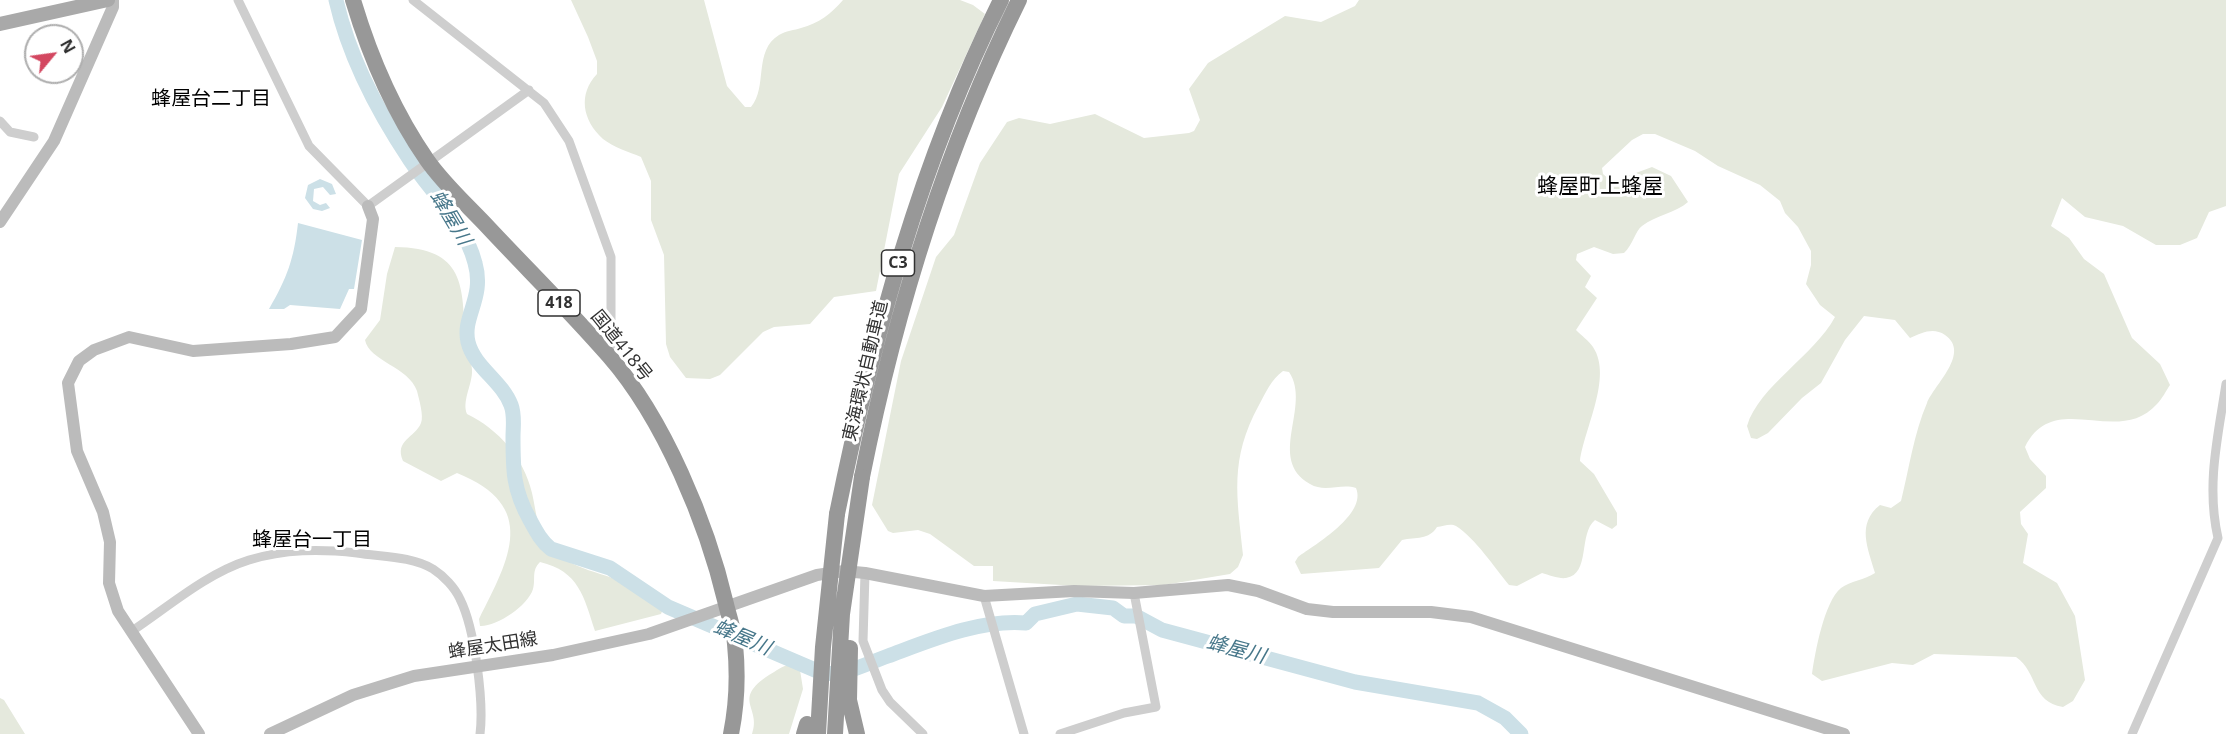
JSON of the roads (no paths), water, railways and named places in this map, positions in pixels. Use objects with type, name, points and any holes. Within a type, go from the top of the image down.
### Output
[{"type":"highway","name":"国道418号","points":[[353,0],[365,42],[386,91],[428,161],[611,357],[646,408],[691,498],[715,558],[735,643],[736,708],[731,734]]},
{"type":"highway","name":"東海環状自動車道","points":[[810,731],[823,647],[837,514],[853,476],[922,236],[1001,0]]},
{"type":"highway","name":"東海環状自動車道","points":[[982,62],[1019,0]]},
{"type":"highway","name":"東海環状自動車道","points":[[834,734],[853,476]]},
{"type":"highway","points":[[853,476],[849,683],[851,714],[857,734]]},
{"type":"main road","points":[[0,24],[108,0]]},
{"type":"street","points":[[0,222],[62,125],[113,7],[113,0]]},
{"type":"street","points":[[199,734],[118,611],[109,583],[110,542],[103,512],[77,451],[69,383],[79,361],[94,350],[129,337],[193,351],[291,344],[335,337],[361,309],[373,219],[368,206],[309,146],[238,0]]},
{"type":"street","points":[[413,0],[543,103],[569,141],[609,248],[613,273],[611,357]]},
{"type":"street","points":[[368,206],[528,90]]},
{"type":"street","points":[[0,121],[10,132],[34,136]]},
{"type":"street","points":[[2133,734],[2218,538],[2214,520],[2211,470],[2226,384]]},
{"type":"street","points":[[132,631],[211,578],[247,561],[286,551],[352,553],[414,561],[432,569],[446,579],[460,598],[467,619],[476,666],[482,717],[480,734]]},
{"type":"street","name":"蜂屋太田線","points":[[270,734],[353,695],[414,676],[553,654],[649,634],[817,575],[844,571],[984,596],[1074,591],[1134,593],[1228,585],[1258,591],[1307,609],[1333,612],[1431,612],[1471,617],[1844,734]]},
{"type":"street","points":[[865,573],[864,641],[882,690],[890,702],[923,734]]},
{"type":"street","points":[[1060,734],[1124,713],[1156,707],[1134,593]]},
{"type":"street","points":[[984,596],[1024,734]]},
{"type":"waterway","name":"蜂屋川","points":[[336,0],[357,63],[376,103],[410,160],[456,222],[470,249],[475,263],[477,286],[468,324],[468,342],[476,359],[507,396],[511,405],[517,489],[534,528],[551,549],[610,568],[668,607],[822,673],[839,673],[855,669],[938,637],[973,627],[1026,623],[1035,614],[1077,604],[1113,608],[1124,616],[1136,616],[1162,630],[1355,682],[1478,703],[1505,718],[1521,734]]},
{"type":"district","name":"蜂屋台二丁目","points":[[211,99]]},
{"type":"district","name":"蜂屋町上蜂屋","points":[[1600,187]]},
{"type":"district","name":"蜂屋台一丁目","points":[[312,540]]}]
